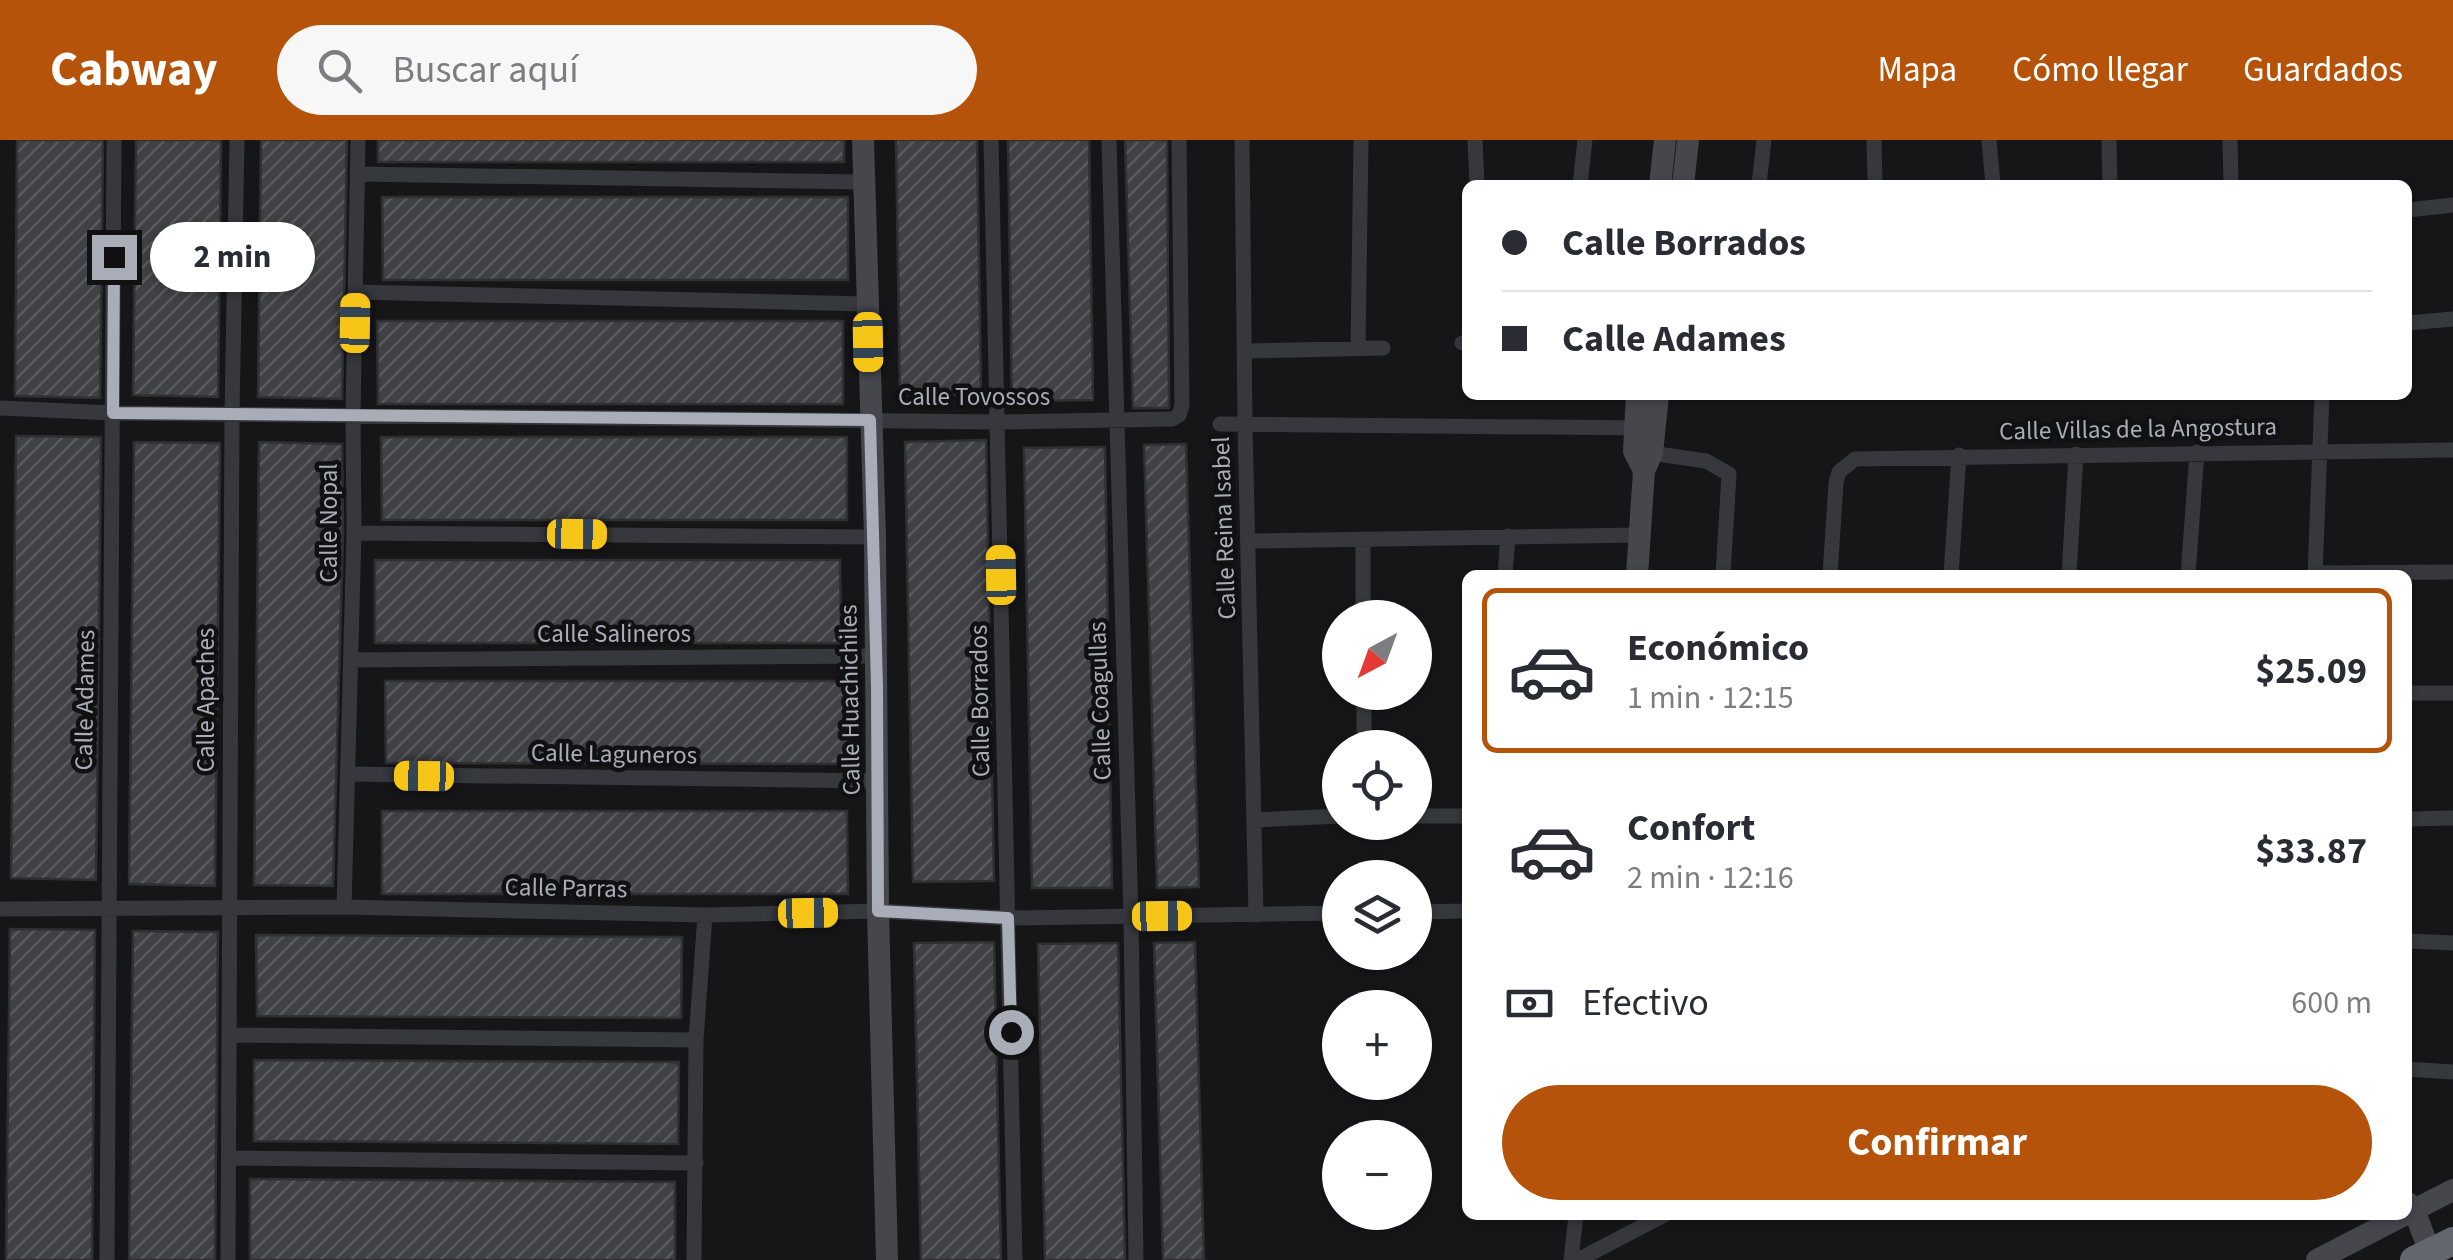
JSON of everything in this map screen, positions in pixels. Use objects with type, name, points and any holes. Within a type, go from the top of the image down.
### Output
[{"type":"street","name":"Calle Adames","points":[[107,1260],[114,140]]},
{"type":"street","name":"Calle Apaches","points":[[228,1260],[237,140]]},
{"type":"street","name":"Calle Nopal","points":[[344,907],[354,532],[352,414],[358,140]]},
{"type":"street","name":"Calle Huachichiles","points":[[863,140],[875,537],[878,911],[887,1260]]},
{"type":"street","name":"Calle Borrados","points":[[991,140],[1016,1260]]},
{"type":"street","name":"Calle Coagullas","points":[[1109,140],[1131,917],[1136,1260]]},
{"type":"street","name":"Calle Tovossos","points":[[0,408],[113,413],[998,422],[1167,419],[1179,415],[1182,405],[1180,140]]},
{"type":"street","name":"Calle Reina Isabel","points":[[1242,140],[1256,915]]},
{"type":"street","points":[[1358,348],[1361,140]]},
{"type":"street","points":[[1474,140],[1477,180]]},
{"type":"street","points":[[1581,180],[1585,140]]},
{"type":"street","points":[[1661,180],[1665,140]]},
{"type":"street","points":[[1684,180],[1688,140]]},
{"type":"street","points":[[1760,180],[1764,140]]},
{"type":"street","points":[[1874,140],[1875,180]]},
{"type":"street","points":[[1989,140],[1993,180]]},
{"type":"street","points":[[2108,140],[2110,180]]},
{"type":"street","points":[[2230,140],[2230,180]]},
{"type":"street","points":[[359,174],[863,182]]},
{"type":"street","points":[[2412,210],[2453,206]]},
{"type":"street","points":[[356,292],[866,304]]},
{"type":"street","points":[[2412,323],[2453,319]]},
{"type":"street","points":[[1246,351],[1384,348]]},
{"type":"street","points":[[1637,570],[1644,446],[1638,400]]},
{"type":"street","points":[[1644,446],[1657,400]]},
{"type":"street","points":[[2315,570],[2322,400]]},
{"type":"street","points":[[1220,424],[1644,446],[1706,461],[1729,474],[1723,570]]},
{"type":"street","name":"Calle Villas de la Angostura","points":[[1830,570],[1836,482],[1839,472],[1855,459],[2453,450]]},
{"type":"street","points":[[2188,570],[2197,452]]},
{"type":"street","points":[[2068,570],[2076,454]]},
{"type":"street","points":[[1951,570],[1959,455]]},
{"type":"street","points":[[354,532],[875,537]]},
{"type":"street","points":[[1249,541],[1640,535]]},
{"type":"street","points":[[1505,570],[1508,536]]},
{"type":"street","points":[[1362,539],[1363,600]]},
{"type":"street","points":[[2412,573],[2453,572]]},
{"type":"street","name":"Calle Salineros","points":[[351,660],[877,656]]},
{"type":"street","points":[[2412,693],[2453,693]]},
{"type":"street","name":"Calle Laguneros","points":[[348,774],[878,781]]},
{"type":"street","points":[[1432,816],[1462,816]]},
{"type":"street","points":[[1254,820],[1322,817]]},
{"type":"street","points":[[2412,819],[2453,818]]},
{"type":"street","name":"Calle Parras","points":[[0,909],[344,907],[705,915],[878,911],[1008,918],[1322,914]]},
{"type":"street","points":[[1432,912],[1462,911]]},
{"type":"street","points":[[694,1260],[696,1040],[705,915]]},
{"type":"street","points":[[2412,941],[2453,942]]},
{"type":"street","points":[[229,1035],[696,1040]]},
{"type":"street","points":[[2412,1069],[2453,1072]]},
{"type":"street","points":[[231,1158],[696,1163]]},
{"type":"street","points":[[2412,1208],[2453,1190]]},
{"type":"street","points":[[2412,1218],[2430,1253]]},
{"type":"street","points":[[1576,1220],[1575,1260],[1654,1220]]},
{"type":"street","points":[[2355,1220],[2357,1239]]},
{"type":"street","points":[[2317,1260],[2390,1220]]},
{"type":"building","points":[[17,140],[103,140],[100,398],[15,396]]},
{"type":"building","points":[[136,140],[221,140],[218,397],[133,395]]},
{"type":"building","points":[[261,140],[347,140],[342,399],[258,397]]},
{"type":"building","points":[[378,140],[844,140],[844,162],[378,162]]},
{"type":"building","points":[[896,140],[977,140],[981,394],[900,395]]},
{"type":"building","points":[[1008,140],[1089,140],[1093,400],[1012,401]]},
{"type":"building","points":[[1125,140],[1167,140],[1169,408],[1133,408]]},
{"type":"building","points":[[382,197],[848,197],[848,280],[383,280]]},
{"type":"building","points":[[377,321],[843,321],[843,404],[378,404]]},
{"type":"building","points":[[16,436],[101,437],[96,880],[11,878]]},
{"type":"building","points":[[381,437],[847,437],[847,520],[382,520]]},
{"type":"building","points":[[986,440],[994,881],[913,882],[905,442]]},
{"type":"building","points":[[134,442],[220,443],[215,886],[129,884]]},
{"type":"building","points":[[259,442],[342,444],[333,886],[254,885]]},
{"type":"building","points":[[1186,444],[1199,887],[1157,888],[1144,445]]},
{"type":"building","points":[[1105,447],[1112,888],[1032,888],[1024,448]]},
{"type":"building","points":[[375,560],[840,560],[841,643],[375,643]]},
{"type":"building","points":[[385,681],[851,681],[851,764],[386,763]]},
{"type":"building","points":[[382,811],[847,811],[848,894],[382,894]]},
{"type":"building","points":[[10,929],[95,930],[92,1260],[6,1260]]},
{"type":"building","points":[[133,931],[218,932],[215,1260],[129,1260]]},
{"type":"building","points":[[256,935],[682,937],[681,1018],[257,1016]]},
{"type":"building","points":[[994,942],[1001,1260],[921,1260],[914,943]]},
{"type":"building","points":[[1195,942],[1204,1260],[1163,1260],[1154,943]]},
{"type":"building","points":[[1118,943],[1125,1260],[1045,1260],[1038,944]]},
{"type":"building","points":[[254,1060],[679,1062],[678,1144],[254,1141]]},
{"type":"building","points":[[250,1179],[675,1182],[675,1260],[250,1260]]},
{"type":"route","points":[[114,257],[113,413],[870,420],[875,537],[878,911],[1008,918],[1011,1032]]}]
